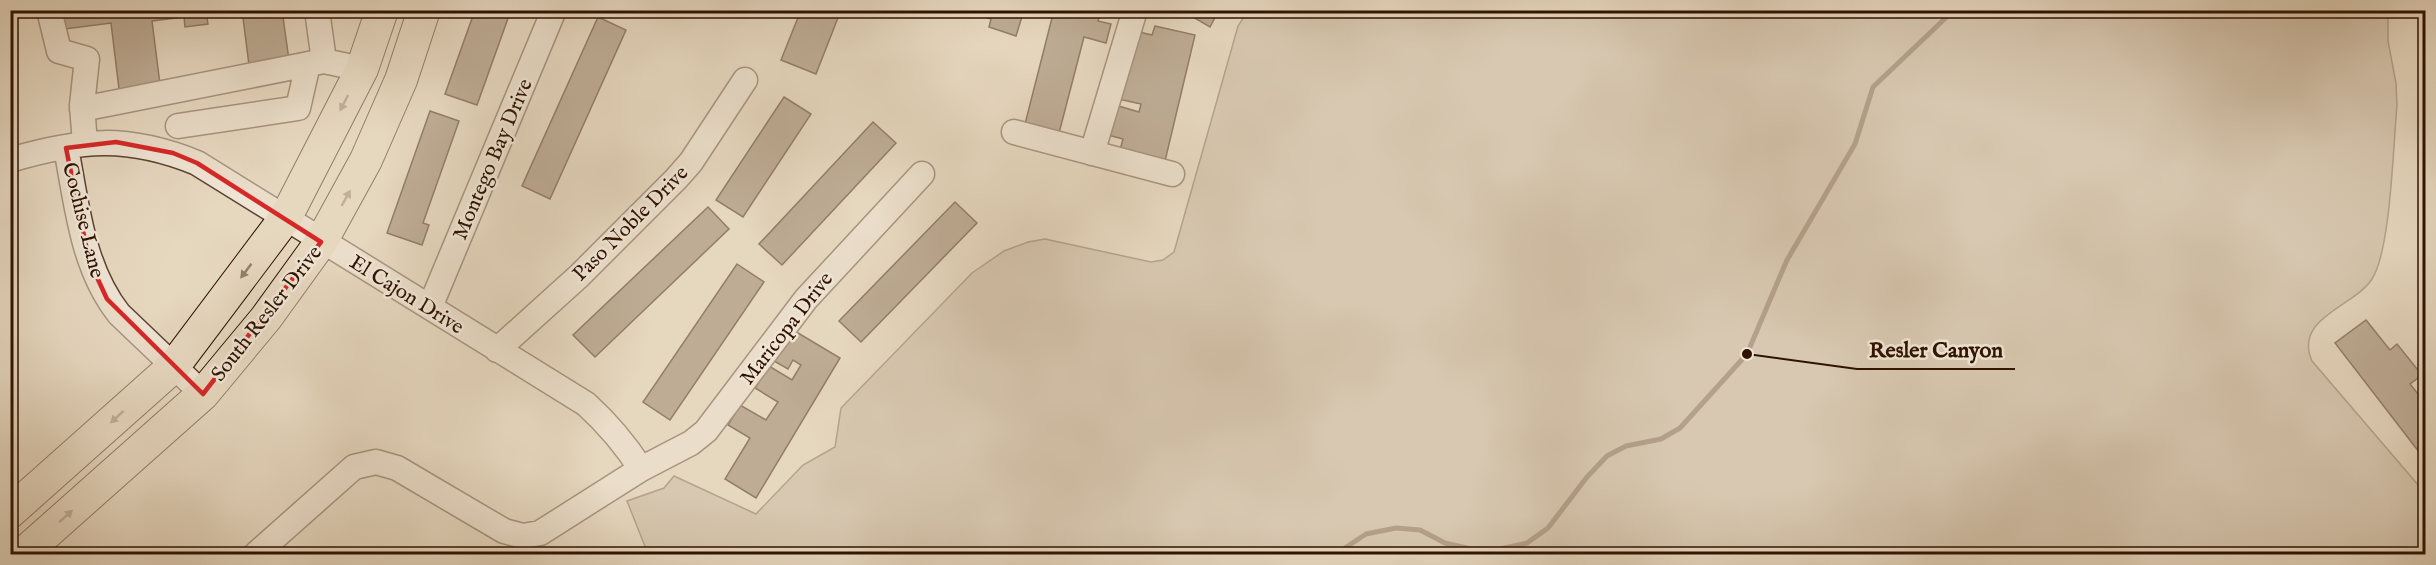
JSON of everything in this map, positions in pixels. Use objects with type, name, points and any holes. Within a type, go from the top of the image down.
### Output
[{"type":"main road","name":"South Resler Drive","points":[[10,512],[174,366],[286,217],[362,69],[382,10]]},
{"type":"main road","name":"South Resler Drive","points":[[23,555],[203,394],[266,318],[321,242],[366,160],[401,80],[424,10]]},
{"type":"street","name":"Cochise Lane","points":[[49,10],[59,51],[87,59],[82,109],[75,146],[89,260],[98,282],[119,314],[203,394]]},
{"type":"street","points":[[178,126],[298,108],[316,62],[317,10]]},
{"type":"street","name":"Montego Bay Drive","points":[[430,307],[554,10]]},
{"type":"street","points":[[1092,153],[1135,10]]},
{"type":"street","points":[[82,109],[316,62],[362,69]]},
{"type":"street","name":"Paso Noble Drive","points":[[497,350],[579,276],[676,179],[691,162],[745,80]]},
{"type":"street","points":[[1014,132],[1172,174]]},
{"type":"street","name":"El Cajon Drive","points":[[10,160],[75,146],[116,142],[132,143],[172,153],[197,163],[286,217],[321,242],[586,404],[612,429],[641,469]]},
{"type":"street","name":"Maricopa Drive","points":[[256,555],[354,467],[376,462],[397,468],[504,531],[523,536],[540,533],[641,469],[691,443],[706,431],[807,299],[922,174]]},
{"type":"highlighted area","points":[[116,142],[173,153],[197,163],[321,242],[203,394],[107,299],[89,260],[66,148]]},
{"type":"shaded area","points":[[1248,11],[2388,11],[2388,41],[2396,83],[2397,106],[2390,196],[2383,245],[2372,279],[2363,289],[2318,324],[2311,334],[2308,346],[2312,361],[2425,493],[2425,554],[648,554],[627,501],[664,488],[674,476],[756,514],[803,465],[835,447],[841,408],[972,273],[1004,251],[1028,242],[1045,239],[1151,262],[1163,260],[1174,252],[1238,26]]},
{"type":"building","points":[[54,10],[212,10],[206,11],[208,24],[185,27],[184,17],[152,21],[160,84],[119,89],[111,23],[57,30]]},
{"type":"building","points":[[242,10],[282,10],[289,60],[249,65]]},
{"type":"building","points":[[475,10],[511,10],[477,105],[445,94]]},
{"type":"building","points":[[801,10],[841,10],[816,74],[781,60]]},
{"type":"building","points":[[965,10],[1024,10],[1016,36],[989,27],[991,19]]},
{"type":"building","points":[[1054,10],[1101,10],[1098,21],[1111,24],[1106,43],[1084,37],[1059,133],[1025,124]]},
{"type":"building","points":[[1181,10],[1219,10],[1210,27]]},
{"type":"building","points":[[598,17],[626,30],[550,199],[522,186]]},
{"type":"building","points":[[1155,26],[1195,35],[1165,161],[1120,150],[1123,139],[1108,135],[1115,105],[1139,112],[1141,104],[1118,99],[1135,31],[1152,35]]},
{"type":"building","points":[[784,97],[811,114],[743,217],[716,200]]},
{"type":"building","points":[[430,111],[459,121],[423,223],[429,225],[422,245],[387,233]]},
{"type":"building","points":[[873,122],[896,143],[782,265],[759,244]]},
{"type":"building","points":[[955,202],[977,223],[861,342],[839,321]]},
{"type":"building","points":[[708,207],[729,229],[595,357],[573,335]]},
{"type":"building","points":[[737,264],[764,282],[670,420],[643,402]]},
{"type":"building","points":[[2366,320],[2390,350],[2397,344],[2422,375],[2410,384],[2426,404],[2426,461],[2335,343]]},
{"type":"building","points":[[793,330],[840,358],[756,498],[725,479],[750,438],[728,425],[740,405],[766,420],[778,402],[755,388],[769,366],[792,380],[801,365],[793,360],[788,369],[774,361]]},
{"type":"waterway","points":[[1336,554],[1366,534],[1396,528],[1420,530],[1445,543],[1471,549],[1500,549],[1527,543],[1548,528],[1587,477],[1607,456],[1626,446],[1661,439],[1680,428],[1747,354],[1787,260],[1855,144],[1873,87],[1954,10]]},
{"type":"place","name":"Resler Canyon","points":[[1747,354]]}]
